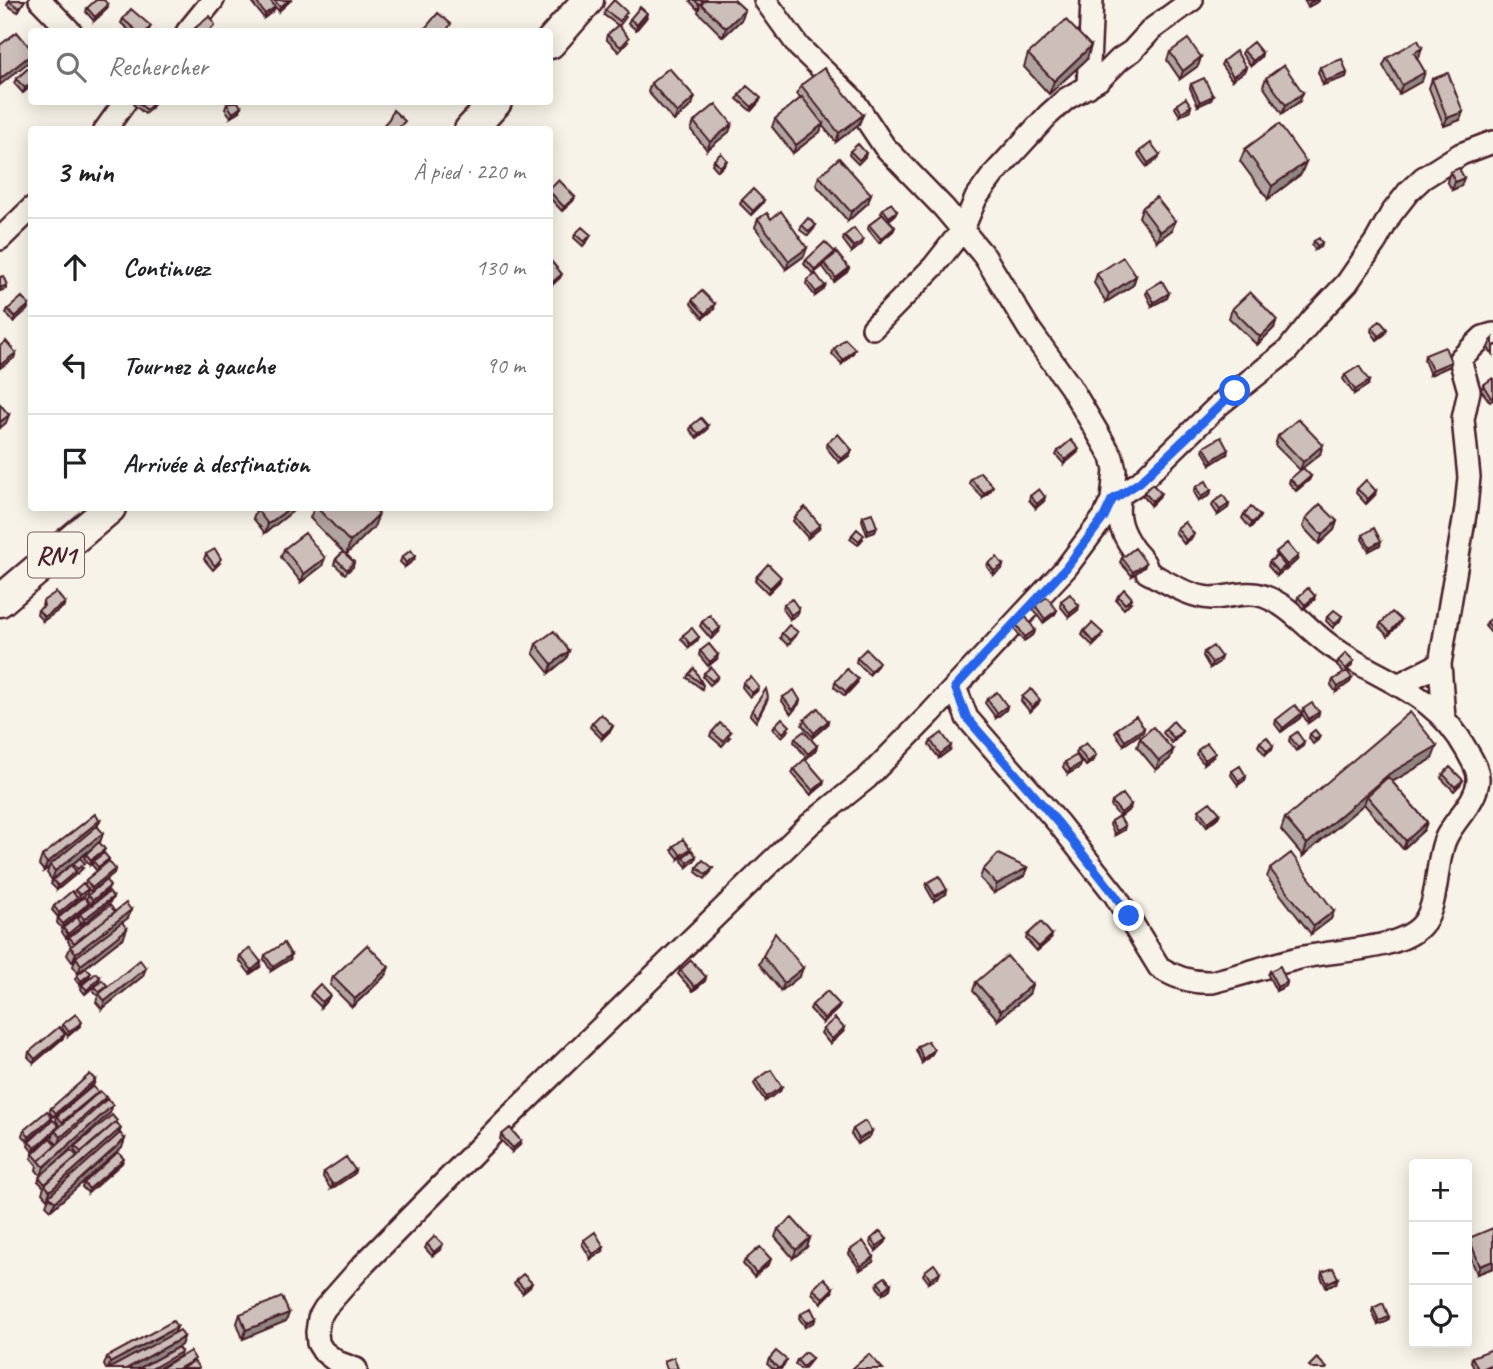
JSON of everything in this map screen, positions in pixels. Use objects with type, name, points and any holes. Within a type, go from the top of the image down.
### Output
[{"type":"highway","points":[[553,40],[588,0]]},
{"type":"highway","points":[[474,126],[493,105]]},
{"type":"highway","name":"RN1","points":[[0,601],[106,511]]},
{"type":"street","points":[[40,0],[67,28]]},
{"type":"street","points":[[190,28],[213,0]]},
{"type":"street","points":[[765,0],[799,47],[852,98],[884,146],[985,257],[1029,329],[1070,386],[1112,457],[1116,515],[1147,572],[1193,594],[1209,598],[1256,593],[1281,604],[1339,652],[1425,700],[1461,740],[1476,767],[1478,783],[1474,795],[1446,838],[1438,862],[1430,909],[1421,926],[1380,945],[1301,957],[1227,978],[1197,982],[1159,967],[1115,895],[1059,824],[967,718],[955,687]]},
{"type":"street","points":[[1088,87],[1092,0]]},
{"type":"street","points":[[873,328],[934,266],[962,229],[976,198],[1000,167],[1048,115],[1066,99],[1088,87],[1132,51],[1152,29],[1192,0]]},
{"type":"street","points":[[108,126],[123,105]]},
{"type":"street","points":[[356,1369],[337,1362],[323,1351],[318,1343],[317,1332],[319,1318],[325,1308],[362,1266],[507,1119],[810,824],[867,778],[1066,568],[1116,498],[1140,482],[1220,404],[1287,351],[1347,283],[1409,191],[1423,178],[1461,154],[1493,142]]},
{"type":"street","points":[[0,239],[28,212]]},
{"type":"street","points":[[1444,718],[1440,664],[1469,477],[1464,419],[1469,391],[1460,359],[1483,337],[1493,334]]},
{"type":"street","points":[[1398,685],[1440,664]]},
{"type":"building","points":[[9,0],[25,0],[19,8]]},
{"type":"building","points":[[96,0],[104,0],[108,5],[95,17],[87,8]]},
{"type":"building","points":[[255,0],[270,0],[275,7],[265,14]]},
{"type":"building","points":[[274,0],[289,0],[280,7]]},
{"type":"building","points":[[614,0],[627,12],[620,21],[605,10]]},
{"type":"building","points":[[705,0],[734,0],[745,10],[726,28],[701,4]]},
{"type":"building","points":[[640,7],[647,13],[637,25],[630,19]]},
{"type":"building","points":[[131,9],[151,26],[133,28],[123,19]]},
{"type":"building","points":[[438,13],[451,24],[448,28],[425,28]]},
{"type":"building","points":[[210,16],[215,25],[212,28],[195,28]]},
{"type":"building","points":[[1066,20],[1091,46],[1054,81],[1028,54]]},
{"type":"building","points":[[618,25],[629,38],[621,47],[607,35]]},
{"type":"building","points":[[17,32],[28,45],[28,57],[0,79],[0,45]]},
{"type":"building","points":[[1188,39],[1201,57],[1183,71],[1170,52]]},
{"type":"building","points":[[1418,40],[1422,48],[1414,53],[1425,72],[1402,85],[1387,58]]},
{"type":"building","points":[[1253,42],[1262,53],[1253,61],[1243,50]]},
{"type":"building","points":[[1236,51],[1246,67],[1233,76],[1223,61]]},
{"type":"building","points":[[1342,59],[1347,73],[1325,81],[1320,67]]},
{"type":"building","points":[[1284,65],[1303,93],[1286,105],[1266,78]]},
{"type":"building","points":[[28,68],[28,85],[25,88],[16,79]]},
{"type":"building","points":[[669,68],[695,97],[677,113],[651,83]]},
{"type":"building","points":[[824,68],[863,115],[839,133],[801,85]]},
{"type":"building","points":[[1448,73],[1463,112],[1447,118],[1432,79]]},
{"type":"building","points":[[1204,78],[1213,96],[1200,102],[1191,84]]},
{"type":"building","points":[[747,86],[761,98],[752,107],[739,95]]},
{"type":"building","points":[[802,97],[823,124],[796,145],[775,119]]},
{"type":"building","points":[[1186,98],[1191,106],[1181,112],[1177,104]]},
{"type":"building","points":[[716,104],[732,124],[710,142],[694,122]]},
{"type":"building","points":[[228,105],[240,105],[241,107],[233,113]]},
{"type":"building","points":[[393,110],[405,121],[401,126],[383,126]]},
{"type":"building","points":[[1279,124],[1306,162],[1272,186],[1245,149]]},
{"type":"building","points":[[1151,143],[1160,155],[1148,163],[1140,151]]},
{"type":"building","points":[[858,144],[866,153],[859,160],[850,151]]},
{"type":"building","points":[[721,153],[727,160],[720,167],[714,160]]},
{"type":"building","points":[[839,158],[871,194],[851,212],[819,176]]},
{"type":"building","points":[[1459,168],[1464,178],[1455,182],[1450,172]]},
{"type":"building","points":[[559,180],[575,197],[564,207],[553,195],[553,186]]},
{"type":"building","points":[[753,189],[764,200],[753,211],[742,200]]},
{"type":"building","points":[[1156,197],[1175,221],[1160,232],[1142,208]]},
{"type":"building","points":[[891,203],[897,211],[889,217],[883,209]]},
{"type":"building","points":[[781,211],[807,248],[789,261],[758,219],[767,213],[771,219]]},
{"type":"building","points":[[883,214],[895,227],[881,239],[869,225]]},
{"type":"building","points":[[808,218],[816,225],[809,232],[802,225]]},
{"type":"building","points":[[582,227],[591,235],[584,242],[575,234]]},
{"type":"building","points":[[854,228],[863,240],[854,247],[844,236]]},
{"type":"building","points":[[1319,238],[1322,243],[1317,246],[1314,241]]},
{"type":"building","points":[[825,242],[835,252],[815,270],[806,260]]},
{"type":"building","points":[[837,253],[849,268],[836,278],[824,263]]},
{"type":"building","points":[[1123,257],[1136,276],[1109,294],[1097,274]]},
{"type":"building","points":[[553,264],[562,274],[553,282]]},
{"type":"building","points":[[816,274],[825,286],[816,292],[807,280]]},
{"type":"building","points":[[3,276],[7,285],[0,288],[0,277]]},
{"type":"building","points":[[1162,281],[1169,293],[1154,302],[1147,290]]},
{"type":"building","points":[[702,291],[715,304],[705,314],[692,300]]},
{"type":"building","points":[[1250,292],[1277,320],[1260,337],[1232,309]]},
{"type":"building","points":[[22,297],[28,304],[15,317],[8,309]]},
{"type":"building","points":[[1380,321],[1387,329],[1379,336],[1372,327]]},
{"type":"building","points":[[845,339],[855,349],[843,360],[834,349]]},
{"type":"building","points":[[6,341],[16,353],[0,365],[0,346]]},
{"type":"building","points":[[1445,347],[1451,362],[1432,370],[1425,355]]},
{"type":"building","points":[[1359,366],[1369,381],[1355,390],[1345,375]]},
{"type":"building","points":[[1493,378],[1493,397],[1491,398],[1483,385]]},
{"type":"building","points":[[0,404],[9,415],[0,422]]},
{"type":"building","points":[[701,418],[708,426],[699,434],[691,426]]},
{"type":"building","points":[[1298,419],[1323,445],[1303,462],[1278,436]]},
{"type":"building","points":[[838,434],[852,450],[841,459],[827,443]]},
{"type":"building","points":[[1221,437],[1228,450],[1212,460],[1204,447]]},
{"type":"building","points":[[1071,440],[1079,449],[1065,460],[1058,451]]},
{"type":"building","points":[[1303,468],[1311,476],[1298,487],[1290,479]]},
{"type":"building","points":[[980,472],[993,486],[984,494],[971,479]]},
{"type":"building","points":[[1366,480],[1376,491],[1368,499],[1357,489]]},
{"type":"building","points":[[1206,481],[1211,490],[1201,497],[1196,487]]},
{"type":"building","points":[[1152,484],[1161,493],[1152,501],[1144,492]]},
{"type":"building","points":[[1039,489],[1045,497],[1037,504],[1030,496]]},
{"type":"building","points":[[1223,495],[1229,504],[1220,510],[1214,502]]},
{"type":"building","points":[[1320,504],[1337,521],[1322,535],[1306,518]]},
{"type":"building","points":[[805,507],[820,525],[809,534],[795,517]]},
{"type":"building","points":[[1251,507],[1260,516],[1252,523],[1244,514]]},
{"type":"building","points":[[258,511],[286,511],[268,524]]},
{"type":"building","points":[[320,511],[376,511],[379,514],[350,542]]},
{"type":"building","points":[[872,513],[877,527],[868,530],[863,516]]},
{"type":"building","points":[[1185,522],[1194,534],[1186,540],[1177,528]]},
{"type":"building","points":[[1374,528],[1381,541],[1370,547],[1363,535]]},
{"type":"building","points":[[857,529],[864,535],[859,541],[852,535]]},
{"type":"building","points":[[305,533],[325,558],[304,574],[284,549]]},
{"type":"building","points":[[1287,543],[1298,556],[1287,565],[1276,552]]},
{"type":"building","points":[[1135,548],[1146,563],[1133,572],[1122,558]]},
{"type":"building","points":[[215,549],[221,559],[215,566],[206,554]]},
{"type":"building","points":[[411,550],[415,556],[406,563],[402,557]]},
{"type":"building","points":[[343,552],[354,562],[347,570],[336,559]]},
{"type":"building","points":[[1277,556],[1285,566],[1278,572],[1269,562]]},
{"type":"building","points":[[997,557],[1003,565],[994,571],[988,563]]},
{"type":"building","points":[[768,564],[781,577],[770,588],[757,576]]},
{"type":"building","points":[[1308,588],[1315,596],[1305,605],[1298,597]]},
{"type":"building","points":[[1124,589],[1132,598],[1125,604],[1118,596]]},
{"type":"building","points":[[56,592],[65,603],[44,617],[38,610],[44,606],[43,601]]},
{"type":"building","points":[[1070,594],[1079,606],[1070,613],[1061,601]]},
{"type":"building","points":[[1047,597],[1057,610],[1045,619],[1035,605]]},
{"type":"building","points":[[792,599],[799,609],[791,615],[784,604]]},
{"type":"building","points":[[1334,610],[1342,616],[1335,624],[1327,617]]},
{"type":"building","points":[[1392,612],[1401,620],[1390,632],[1381,623]]},
{"type":"building","points":[[710,615],[720,628],[713,634],[702,622]]},
{"type":"building","points":[[1026,617],[1035,630],[1025,637],[1016,624]]},
{"type":"building","points":[[1493,619],[1493,630],[1487,622]]},
{"type":"building","points":[[1092,623],[1103,633],[1094,642],[1084,631]]},
{"type":"building","points":[[789,625],[798,632],[790,640],[782,633]]},
{"type":"building","points":[[692,628],[699,637],[690,644],[683,635]]},
{"type":"building","points":[[554,631],[569,651],[552,664],[536,644]]},
{"type":"building","points":[[709,644],[718,655],[710,662],[700,651]]},
{"type":"building","points":[[1213,646],[1221,657],[1212,663],[1204,652]]},
{"type":"building","points":[[866,649],[879,662],[871,671],[857,658]]},
{"type":"building","points":[[1346,653],[1354,661],[1346,669],[1338,661]]},
{"type":"building","points":[[711,667],[718,676],[712,681],[704,673]]},
{"type":"building","points":[[694,668],[703,685],[689,674]]},
{"type":"building","points":[[847,669],[858,679],[846,692],[835,682]]},
{"type":"building","points":[[1347,671],[1352,678],[1338,687],[1333,680]]},
{"type":"building","points":[[751,677],[759,687],[752,693],[743,683]]},
{"type":"building","points":[[766,689],[768,697],[758,717],[752,710]]},
{"type":"building","points":[[1031,689],[1040,700],[1032,707],[1022,697]]},
{"type":"building","points":[[794,690],[800,700],[793,710],[783,697]]},
{"type":"building","points":[[997,692],[1007,706],[997,713],[987,699]]},
{"type":"building","points":[[1312,703],[1319,712],[1309,719],[1303,709]]},
{"type":"building","points":[[1295,705],[1302,713],[1283,728],[1276,720]]},
{"type":"building","points":[[818,708],[828,721],[814,733],[804,720]]},
{"type":"building","points":[[1410,712],[1437,746],[1389,774],[1307,844],[1285,818]]},
{"type":"building","points":[[601,714],[613,726],[603,735],[592,723]]},
{"type":"building","points":[[1136,716],[1144,728],[1125,741],[1117,729]]},
{"type":"building","points":[[782,718],[790,726],[783,733],[775,725]]},
{"type":"building","points":[[1173,721],[1182,731],[1174,738],[1165,729]]},
{"type":"building","points":[[720,723],[731,732],[723,741],[712,732]]},
{"type":"building","points":[[1153,727],[1173,750],[1159,761],[1140,738]]},
{"type":"building","points":[[1315,730],[1320,736],[1315,740],[1310,734]]},
{"type":"building","points":[[804,731],[817,746],[808,754],[795,738]]},
{"type":"building","points":[[1297,732],[1304,742],[1298,747],[1290,737]]},
{"type":"building","points":[[942,733],[951,746],[940,754],[931,741]]},
{"type":"building","points":[[1267,737],[1273,746],[1267,751],[1260,742]]},
{"type":"building","points":[[1086,743],[1096,755],[1088,762],[1078,749]]},
{"type":"building","points":[[1207,743],[1215,753],[1205,760],[1198,750]]},
{"type":"building","points":[[1077,755],[1081,763],[1070,770],[1065,762]]},
{"type":"building","points":[[805,759],[824,781],[813,791],[794,769]]},
{"type":"building","points":[[1240,766],[1246,776],[1239,781],[1232,771]]},
{"type":"building","points":[[1450,767],[1463,780],[1455,787],[1443,774]]},
{"type":"building","points":[[1388,777],[1427,822],[1406,841],[1367,796]]},
{"type":"building","points":[[1123,794],[1131,805],[1121,813],[1112,802]]},
{"type":"building","points":[[1210,802],[1220,813],[1208,822],[1199,810]]},
{"type":"building","points":[[95,814],[100,820],[47,863],[42,856]]},
{"type":"building","points":[[1119,816],[1125,826],[1117,831],[1111,821]]},
{"type":"building","points":[[97,826],[103,833],[55,871],[50,865]]},
{"type":"building","points":[[683,839],[690,849],[681,855],[674,846]]},
{"type":"building","points":[[99,842],[105,849],[91,860],[86,854]]},
{"type":"building","points":[[692,850],[696,856],[688,862],[683,857]]},
{"type":"building","points":[[104,853],[109,859],[98,867],[93,861]]},
{"type":"building","points":[[1291,853],[1334,911],[1314,926],[1270,869]]},
{"type":"building","points":[[998,854],[1027,868],[997,884],[983,870]]},
{"type":"building","points":[[80,858],[85,863],[78,869],[73,864]]},
{"type":"building","points":[[703,860],[713,868],[706,875],[697,867]]},
{"type":"building","points":[[109,861],[115,869],[92,888],[86,880]]},
{"type":"building","points":[[71,865],[76,871],[58,886],[53,880]]},
{"type":"building","points":[[939,876],[947,890],[935,896],[927,883]]},
{"type":"building","points":[[106,880],[110,886],[93,900],[88,895]]},
{"type":"building","points":[[83,883],[88,889],[80,895],[75,890]]},
{"type":"building","points":[[72,891],[77,898],[59,913],[54,906]]},
{"type":"building","points":[[109,892],[113,897],[84,919],[80,914]]},
{"type":"building","points":[[84,897],[89,903],[63,924],[58,918]]},
{"type":"building","points":[[126,903],[131,910],[76,953],[70,947]]},
{"type":"building","points":[[110,905],[115,912],[74,943],[69,937]]},
{"type":"building","points":[[77,917],[81,923],[68,934],[63,928]]},
{"type":"building","points":[[122,922],[127,929],[81,965],[76,957]]},
{"type":"building","points":[[1041,922],[1052,935],[1039,947],[1027,935]]},
{"type":"building","points":[[775,933],[803,968],[784,983],[763,956]]},
{"type":"building","points":[[284,943],[291,955],[273,967],[265,955]]},
{"type":"building","points":[[367,945],[389,967],[355,999],[333,977]]},
{"type":"building","points":[[250,948],[261,962],[252,970],[240,956]]},
{"type":"building","points":[[1007,956],[1032,985],[1001,1011],[976,982]]},
{"type":"building","points":[[140,960],[146,968],[105,1001],[99,994]]},
{"type":"building","points":[[691,960],[706,977],[695,987],[680,970]]},
{"type":"building","points":[[1280,966],[1287,982],[1277,987],[1270,971]]},
{"type":"building","points":[[86,968],[91,973],[81,981],[77,975]]},
{"type":"building","points":[[96,973],[100,977],[87,990],[82,985]]},
{"type":"building","points":[[102,980],[107,985],[100,992],[95,987]]},
{"type":"building","points":[[320,984],[330,995],[322,1002],[312,992]]},
{"type":"building","points":[[827,991],[840,1005],[824,1019],[812,1005]]},
{"type":"building","points":[[76,1014],[82,1022],[69,1032],[63,1024]]},
{"type":"building","points":[[835,1018],[844,1028],[832,1039],[823,1029]]},
{"type":"building","points":[[59,1027],[65,1034],[35,1059],[29,1052]]},
{"type":"building","points":[[928,1041],[934,1050],[923,1059],[918,1046]]},
{"type":"building","points":[[771,1070],[782,1087],[766,1097],[756,1080]]},
{"type":"building","points":[[90,1074],[95,1080],[56,1113],[51,1108]]},
{"type":"building","points":[[93,1086],[98,1092],[62,1122],[57,1116]]},
{"type":"building","points":[[100,1091],[106,1097],[61,1137],[55,1131]]},
{"type":"building","points":[[107,1099],[113,1105],[44,1167],[39,1161]]},
{"type":"building","points":[[47,1111],[52,1117],[29,1137],[24,1130]]},
{"type":"building","points":[[112,1115],[117,1121],[81,1152],[75,1146]]},
{"type":"building","points":[[53,1120],[59,1126],[35,1148],[29,1142]]},
{"type":"building","points":[[865,1121],[872,1131],[859,1139],[853,1129]]},
{"type":"building","points":[[116,1122],[121,1128],[50,1191],[45,1185]]},
{"type":"building","points":[[510,1128],[521,1141],[513,1148],[501,1135]]},
{"type":"building","points":[[120,1133],[125,1139],[55,1202],[49,1196]]},
{"type":"building","points":[[50,1138],[56,1145],[39,1161],[33,1154]]},
{"type":"building","points":[[71,1150],[77,1156],[45,1184],[39,1177]]},
{"type":"building","points":[[118,1152],[124,1159],[89,1189],[84,1183]]},
{"type":"building","points":[[346,1157],[355,1170],[333,1185],[324,1172]]},
{"type":"building","points":[[792,1218],[810,1238],[796,1250],[778,1229]]},
{"type":"building","points":[[1493,1228],[1493,1261],[1480,1266],[1472,1246],[1472,1237]]},
{"type":"building","points":[[880,1231],[887,1239],[877,1246],[871,1239]]},
{"type":"building","points":[[595,1232],[604,1247],[593,1254],[584,1240]]},
{"type":"building","points":[[435,1236],[443,1244],[434,1252],[427,1244]]},
{"type":"building","points":[[863,1241],[874,1257],[861,1266],[850,1250]]},
{"type":"building","points":[[760,1247],[771,1259],[756,1273],[745,1260]]},
{"type":"building","points":[[934,1264],[940,1272],[930,1279],[925,1271]]},
{"type":"building","points":[[1333,1268],[1338,1278],[1327,1283],[1322,1272]]},
{"type":"building","points":[[523,1274],[532,1283],[524,1289],[516,1280]]},
{"type":"building","points":[[885,1277],[891,1284],[884,1290],[878,1282]]},
{"type":"building","points":[[824,1278],[833,1288],[823,1298],[813,1289]]},
{"type":"building","points":[[282,1297],[289,1313],[246,1330],[240,1314]]},
{"type":"building","points":[[1383,1303],[1389,1317],[1379,1321],[1373,1308]]},
{"type":"building","points":[[811,1308],[816,1318],[806,1323],[801,1314]]},
{"type":"building","points":[[173,1321],[177,1327],[110,1363],[107,1357]]},
{"type":"building","points":[[180,1330],[184,1337],[126,1369],[110,1368]]},
{"type":"building","points":[[178,1347],[181,1352],[151,1369],[138,1369]]},
{"type":"building","points":[[1493,1349],[1493,1364],[1478,1369],[1472,1357]]},
{"type":"building","points":[[190,1351],[195,1359],[178,1369],[160,1369]]},
{"type":"building","points":[[776,1351],[787,1360],[779,1369],[769,1359]]},
{"type":"building","points":[[805,1352],[812,1358],[803,1367],[797,1360]]},
{"type":"building","points":[[869,1354],[883,1369],[852,1369]]},
{"type":"building","points":[[674,1357],[678,1369],[667,1369],[664,1361]]},
{"type":"building","points":[[1317,1358],[1326,1369],[1313,1369],[1309,1366]]},
{"type":"building","points":[[194,1361],[198,1369],[181,1369]]},
{"type":"route","points":[[1129,916],[1059,824],[967,718],[955,687],[1066,568],[1104,517],[1112,500],[1140,482],[1235,391]]}]
